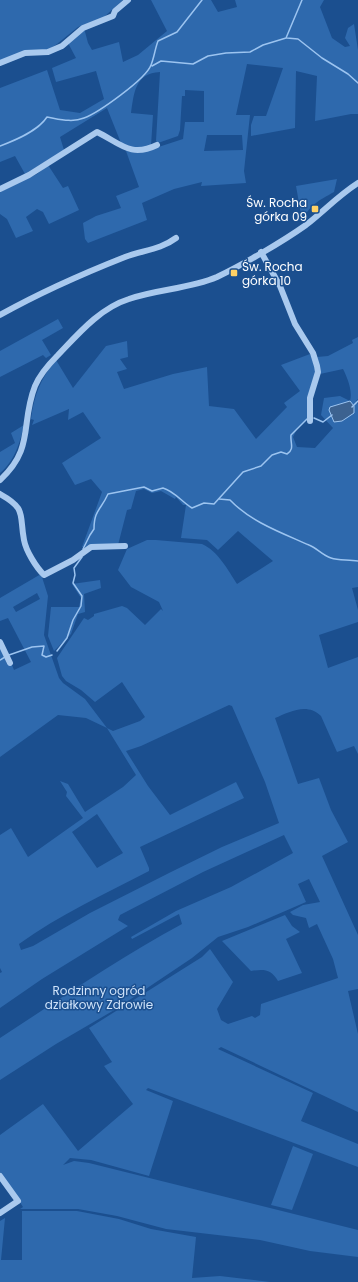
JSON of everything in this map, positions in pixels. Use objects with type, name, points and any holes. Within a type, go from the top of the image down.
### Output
[{"type":"street","points":[[0,63],[25,53],[41,54],[62,46],[83,28],[112,16],[115,11],[128,0]]},
{"type":"street","points":[[0,189],[29,175],[97,132],[128,150],[135,151],[157,145]]},
{"type":"street","points":[[0,480],[17,461],[22,450],[27,435],[32,397],[38,379],[48,364],[100,315],[127,299],[207,280],[300,229],[358,183]]},
{"type":"street","points":[[0,315],[62,282],[132,254],[159,249],[176,238]]},
{"type":"street","points":[[260,252],[280,286],[295,324],[313,353],[317,366],[318,372],[310,398],[310,421]]},
{"type":"street","points":[[0,494],[12,500],[18,507],[23,520],[25,545],[44,575],[73,560],[91,547],[125,546]]},
{"type":"street","points":[[0,642],[10,663]]},
{"type":"street","points":[[0,1176],[18,1201],[0,1213]]},
{"type":"green space","points":[[0,0],[123,0],[104,17],[78,27],[48,50],[0,61]]},
{"type":"green space","points":[[151,0],[211,0],[218,12],[237,7],[235,0],[324,0],[320,7],[332,38],[345,47],[350,46],[345,38],[348,28],[354,24],[358,50],[358,114],[315,121],[317,76],[296,71],[295,128],[251,136],[251,125],[254,116],[266,116],[283,68],[247,64],[236,115],[250,115],[244,171],[246,183],[201,186],[202,182],[174,189],[142,203],[147,220],[88,243],[85,239],[83,223],[96,216],[121,208],[116,196],[139,187],[126,151],[140,153],[183,139],[185,122],[204,122],[204,91],[185,90],[185,96],[182,96],[180,130],[178,136],[158,143],[156,141],[160,72],[145,76],[137,85],[131,113],[153,115],[151,146],[134,150],[121,143],[107,108],[60,137],[64,150],[25,174],[15,156],[0,162],[0,88],[47,70],[60,110],[80,113],[104,99],[96,71],[56,82],[52,68],[76,58],[68,43],[84,28],[88,43],[92,50],[119,42],[123,62],[138,55],[167,31]],"holes":[[[207,135],[242,135],[243,150],[204,151]]]},
{"type":"green space","points":[[48,165],[63,188],[68,186],[79,210],[49,224],[43,212],[37,209],[26,217],[33,231],[16,238],[7,219],[0,214],[0,192],[37,174]]},
{"type":"green space","points":[[337,179],[334,192],[315,203],[302,220],[296,186]]},
{"type":"green space","points":[[58,319],[63,328],[42,340],[51,355],[46,358],[43,355],[0,377],[0,351]]},
{"type":"green space","name":"Rodzinny ogród działkowy Zdrowie","points":[[358,337],[358,399],[356,401],[358,404],[358,587],[352,588],[358,610],[358,622],[319,635],[328,668],[358,657],[358,754],[354,746],[337,752],[321,716],[316,712],[304,709],[292,711],[275,718],[298,784],[319,778],[331,810],[348,842],[322,856],[358,935],[358,989],[348,991],[358,1034],[358,1112],[221,1047],[218,1049],[313,1093],[301,1121],[358,1144],[358,1167],[148,1088],[146,1090],[173,1101],[149,1176],[91,1160],[70,1158],[63,1165],[74,1161],[89,1163],[358,1230],[358,1257],[310,1251],[260,1240],[166,1229],[117,1216],[78,1209],[20,1209],[23,1207],[0,1172],[0,1135],[43,1104],[78,1151],[133,1104],[104,1066],[112,1062],[89,1028],[202,957],[210,949],[233,982],[217,1009],[221,1020],[228,1024],[252,1016],[255,1018],[260,1015],[261,1004],[338,978],[333,959],[317,924],[309,928],[306,918],[293,915],[290,912],[303,905],[320,902],[309,879],[298,884],[306,902],[248,927],[218,937],[192,958],[116,1009],[56,1044],[0,1080],[0,1038],[113,965],[182,924],[179,914],[132,939],[131,937],[176,911],[231,887],[293,853],[284,835],[203,872],[120,915],[118,920],[128,926],[42,979],[0,1008],[0,973],[2,972],[0,968],[0,835],[11,828],[28,857],[83,818],[66,796],[67,792],[60,781],[68,784],[85,812],[123,787],[136,775],[107,728],[113,731],[140,721],[145,717],[122,682],[95,702],[81,690],[66,681],[62,676],[57,658],[84,618],[88,620],[94,616],[94,614],[122,606],[127,608],[145,625],[161,609],[163,611],[159,602],[131,587],[118,570],[127,549],[147,540],[202,544],[218,556],[237,584],[273,561],[238,531],[218,550],[207,540],[181,538],[186,505],[183,505],[176,497],[175,499],[161,491],[152,493],[144,489],[136,491],[131,509],[127,510],[118,545],[86,548],[82,547],[102,492],[91,479],[75,485],[62,463],[101,438],[83,412],[68,420],[69,409],[32,425],[34,420],[31,419],[34,402],[42,380],[56,360],[73,388],[106,346],[127,341],[128,357],[120,359],[127,369],[117,372],[124,389],[173,374],[207,367],[209,406],[234,409],[256,439],[287,407],[284,403],[300,391],[281,365],[310,354],[316,370],[307,405],[308,419],[298,427],[293,437],[297,447],[315,448],[333,428],[321,415],[324,398],[340,396],[350,401],[351,397],[349,384],[343,369],[320,374],[317,357],[328,356],[353,343],[352,340]],"holes":[[[229,705],[232,706],[265,782],[279,823],[222,847],[171,872],[90,913],[33,946],[21,950],[19,944],[34,933],[82,905],[149,871],[140,847],[244,798],[236,782],[170,815],[148,786],[126,751],[141,746]],[[97,814],[123,853],[97,868],[72,832]]]},
{"type":"green space","points":[[24,425],[19,444],[10,463],[0,473],[0,452],[15,443],[11,433]]},
{"type":"green space","points":[[41,574],[48,596],[44,635],[59,678],[63,683],[85,699],[107,728],[86,718],[58,715],[0,757],[0,647],[7,664],[12,665],[14,670],[31,662],[8,618],[0,621],[0,598]],"holes":[[[37,593],[40,599],[16,612],[13,607]]]},
{"type":"green space","points":[[100,580],[101,588],[84,594],[85,612],[78,614],[71,634],[54,651],[48,636],[51,607],[79,607],[81,598],[72,584]]},
{"type":"green space","points":[[285,915],[292,926],[300,932],[286,939],[302,973],[278,981],[270,972],[260,970],[251,971],[222,941]]},
{"type":"green space","points":[[293,1146],[313,1154],[292,1210],[271,1205]]},
{"type":"green space","points":[[22,1211],[77,1211],[119,1219],[151,1229],[196,1237],[192,1278],[220,1276],[270,1282],[0,1282],[0,1221],[5,1218],[1,1260],[22,1260]]},
{"type":"shaded area","points":[[350,401],[354,406],[354,413],[342,421],[334,422],[329,410],[330,407]]},
{"type":"waterway","points":[[0,146],[20,138],[32,131],[47,117],[75,120],[91,115],[110,103],[131,87],[147,71],[151,65],[158,41],[177,32],[202,0]]},
{"type":"waterway","points":[[152,66],[161,61],[193,64],[208,56],[226,53],[250,52],[263,45],[286,38],[302,0]]},
{"type":"waterway","points":[[287,38],[298,39],[322,58],[348,74],[358,83]]},
{"type":"waterway","points":[[352,407],[358,401]]},
{"type":"waterway","points":[[314,418],[323,422],[332,415]]},
{"type":"waterway","points":[[83,549],[94,529],[95,518],[108,494],[144,487],[152,491],[163,488],[167,489],[192,508],[204,503],[214,504],[243,472],[261,466],[272,455],[281,452],[287,454],[292,448],[291,435],[307,419]]},
{"type":"waterway","points":[[219,499],[230,500],[238,508],[257,521],[312,546],[328,557],[358,561]]},
{"type":"waterway","points":[[57,651],[67,638],[73,620],[81,606],[82,596],[73,583],[75,575],[74,568],[82,557]]},
{"type":"waterway","points":[[9,655],[32,647],[44,646],[42,655],[46,657],[52,655]]},
{"type":"waterway","points":[[0,660],[5,657]]},
{"type":"place","name":"Św. Rocha górka 09","points":[[315,209]]},
{"type":"place","name":"Św. Rocha górka 10","points":[[234,273]]}]
